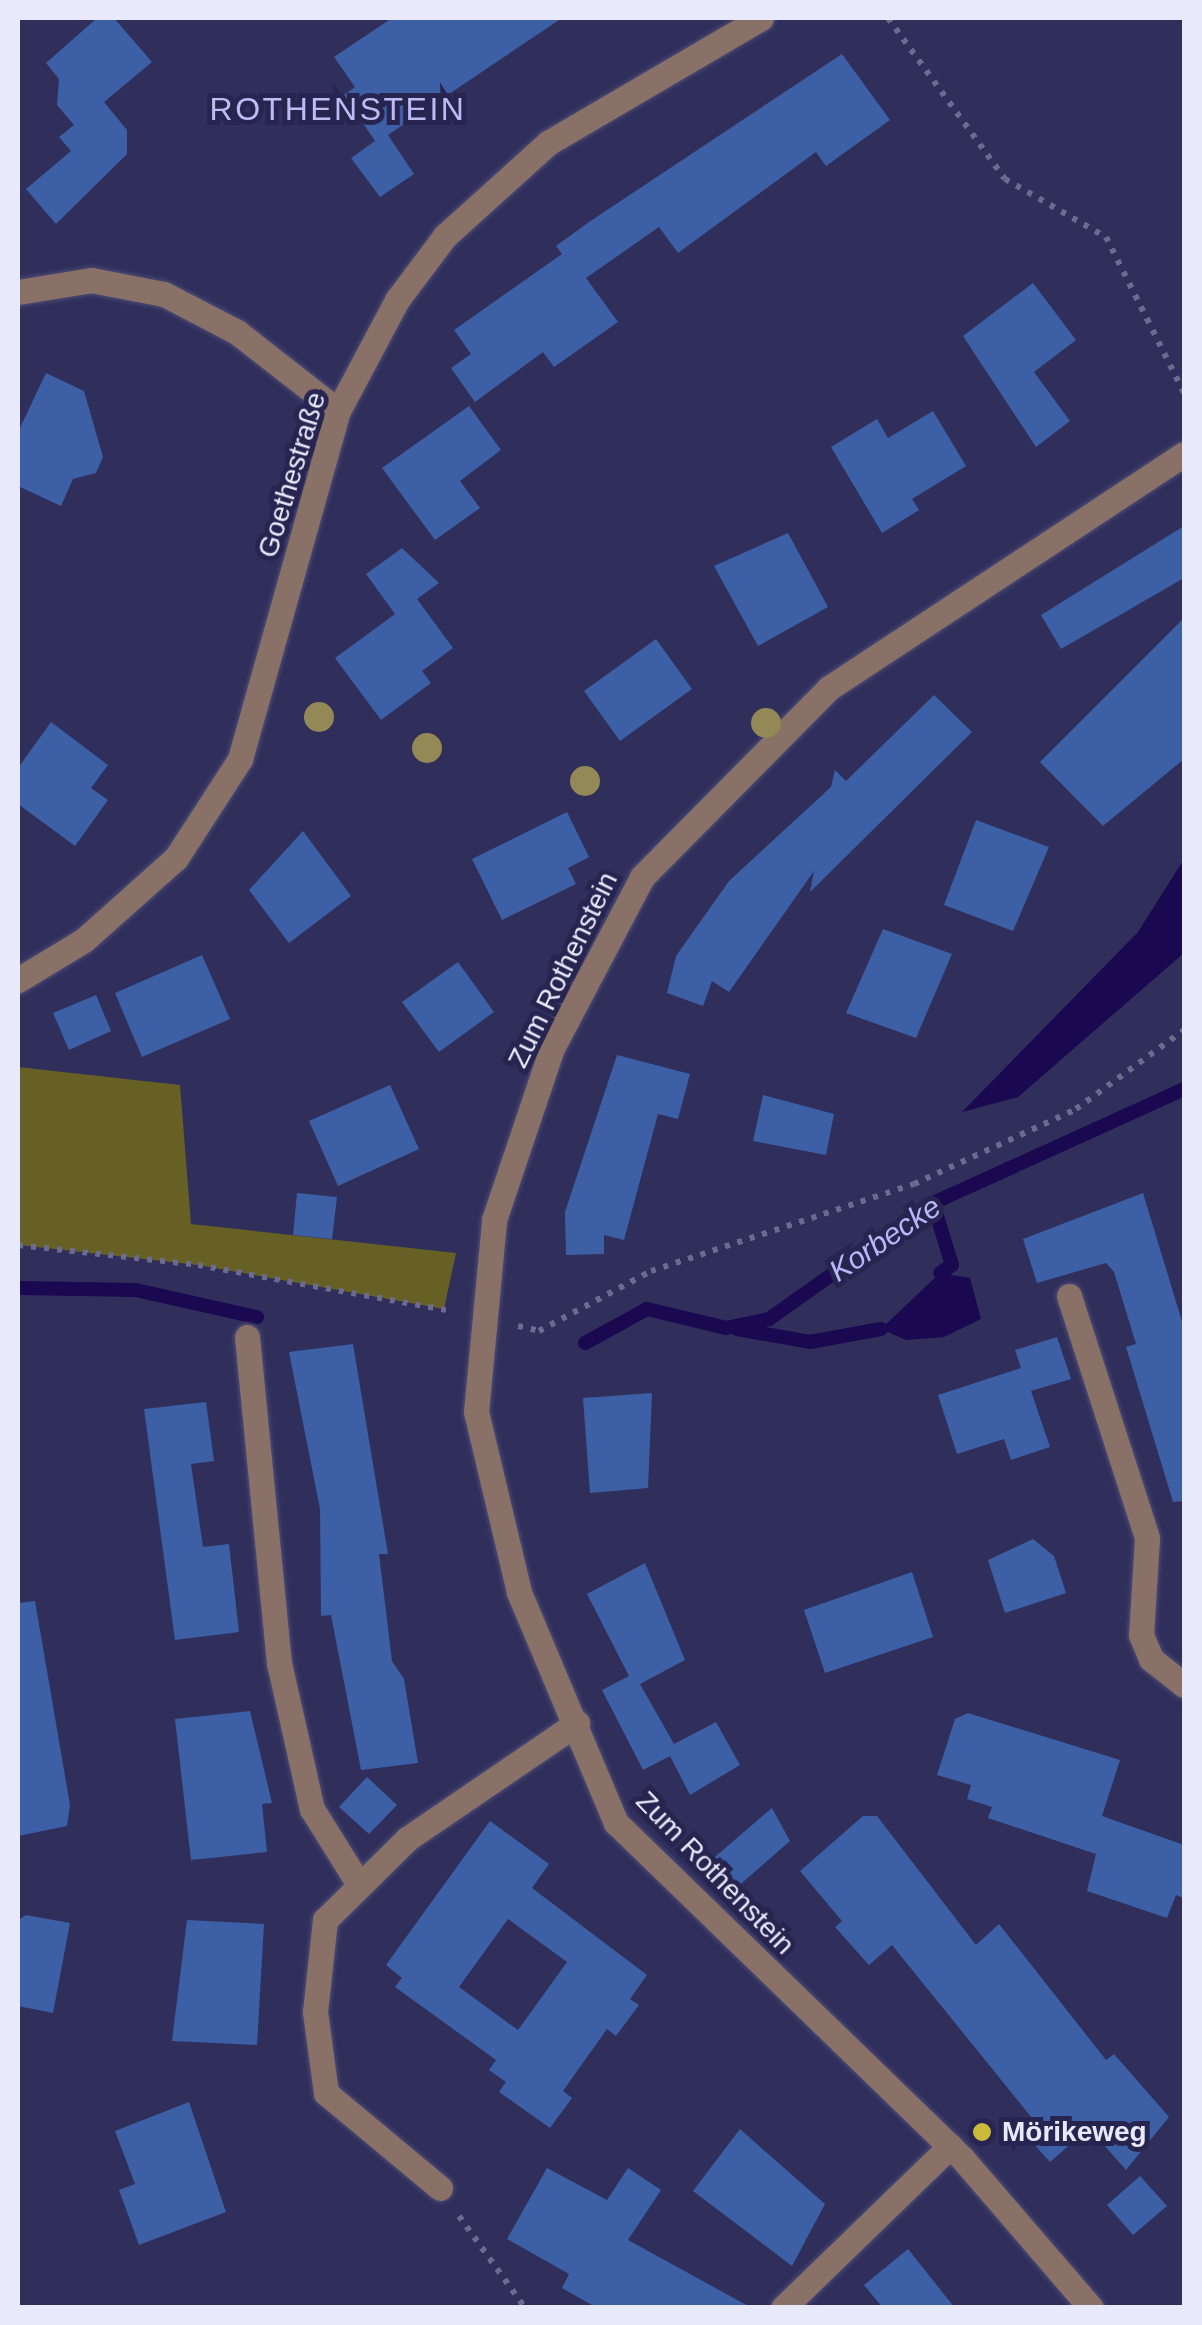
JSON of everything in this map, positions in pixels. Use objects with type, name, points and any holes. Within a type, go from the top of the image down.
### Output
[{"type":"street","name":"Goethestraße","points":[[18,980],[84,940],[176,858],[240,759],[338,412],[445,236],[548,143],[761,18]]},
{"type":"street","points":[[18,292],[91,280],[164,294],[238,332],[338,412]]},
{"type":"street","name":"Zum Rothenstein","points":[[1091,2308],[950,2146],[616,1822],[514,1574],[476,1412],[480,1318],[494,1220],[552,1048],[642,876],[829,688],[1184,454]]},
{"type":"street","points":[[1070,1296],[1147,1538],[1141,1635],[1151,1658],[1184,1685]]},
{"type":"street","points":[[247,1337],[278,1663],[312,1809],[358,1883]]},
{"type":"street","points":[[440,2188],[326,2093],[317,1960],[325,1920],[358,1883],[577,1723]]},
{"type":"street","points":[[783,2308],[950,2146]]},
{"type":"path","points":[[888,18],[1005,179],[1106,238],[1184,393]]},
{"type":"path","points":[[18,1245],[198,1264],[539,1332],[651,1271],[914,1184],[1076,1109],[1184,1030]]},
{"type":"path","points":[[440,2188],[525,2308]]},
{"type":"shaded area","points":[[1184,859],[1184,953],[1018,1097],[962,1112],[1138,932]]},
{"type":"shaded area","points":[[18,1067],[180,1085],[191,1224],[456,1253],[444,1309],[198,1265],[18,1245]]},
{"type":"shaded area","points":[[940,1273],[970,1278],[981,1319],[944,1337],[906,1340],[881,1329]]},
{"type":"building","points":[[97,18],[114,18],[152,62],[104,102],[127,130],[127,154],[56,224],[26,189],[71,151],[59,137],[74,125],[57,105],[59,79],[46,63]]},
{"type":"building","points":[[392,18],[562,18],[388,135],[414,174],[380,197],[351,158],[375,141],[344,95],[355,87],[334,57]]},
{"type":"building","points":[[842,54],[890,120],[826,166],[816,152],[678,253],[659,227],[586,278],[618,322],[554,367],[543,352],[475,402],[451,368],[471,354],[454,330],[562,254],[556,246],[589,222]]},
{"type":"building","points":[[1033,283],[1076,340],[1034,372],[1070,421],[1036,447],[963,336]]},
{"type":"building","points":[[46,373],[84,391],[103,457],[96,473],[73,479],[61,506],[18,486],[18,432]]},
{"type":"building","points":[[469,406],[501,450],[460,481],[480,508],[435,540],[382,468]]},
{"type":"building","points":[[933,411],[966,466],[912,499],[919,510],[882,533],[831,447],[877,419],[888,438]]},
{"type":"building","points":[[1184,526],[1184,578],[1061,649],[1041,615]]},
{"type":"building","points":[[788,533],[828,607],[758,646],[714,566]]},
{"type":"building","points":[[402,548],[439,583],[417,599],[453,648],[422,671],[431,683],[381,720],[335,658],[395,614],[366,574]]},
{"type":"building","points":[[1184,618],[1184,759],[1103,826],[1040,762]]},
{"type":"building","points":[[656,639],[692,689],[620,741],[584,691]]},
{"type":"building","points":[[934,695],[972,732],[810,892],[814,871],[729,992],[712,981],[703,1006],[667,993],[676,956],[729,881],[831,787],[835,770],[846,781]]},
{"type":"building","points":[[51,722],[108,765],[91,788],[108,800],[75,846],[18,804],[18,768]]},
{"type":"building","points":[[567,812],[589,857],[568,868],[576,884],[502,920],[472,859]]},
{"type":"building","points":[[976,820],[1049,847],[1013,931],[944,905]]},
{"type":"building","points":[[303,831],[351,896],[289,943],[249,890]]},
{"type":"building","points":[[883,929],[952,954],[916,1038],[846,1013]]},
{"type":"building","points":[[202,955],[230,1019],[142,1057],[115,993]]},
{"type":"building","points":[[458,962],[494,1012],[439,1052],[402,1002]]},
{"type":"building","points":[[96,995],[111,1031],[69,1050],[53,1013]]},
{"type":"building","points":[[617,1055],[690,1074],[678,1119],[658,1114],[624,1240],[604,1235],[604,1254],[566,1255],[565,1212]]},
{"type":"building","points":[[390,1085],[419,1149],[338,1186],[309,1121]]},
{"type":"building","points":[[763,1095],[834,1114],[826,1155],[753,1141]]},
{"type":"building","points":[[297,1193],[337,1197],[332,1239],[293,1235]]},
{"type":"building","points":[[1143,1193],[1184,1328],[1184,1501],[1173,1502],[1126,1347],[1136,1344],[1114,1272],[1106,1263],[1037,1283],[1023,1239]]},
{"type":"building","points":[[1057,1337],[1071,1379],[1031,1391],[1050,1447],[1011,1460],[1004,1439],[957,1454],[938,1395],[1021,1368],[1015,1350]]},
{"type":"building","points":[[353,1344],[388,1554],[379,1554],[392,1661],[404,1679],[418,1763],[361,1770],[331,1615],[321,1616],[320,1509],[289,1352]]},
{"type":"building","points":[[652,1393],[648,1488],[590,1493],[583,1398]]},
{"type":"building","points":[[206,1402],[214,1461],[191,1464],[203,1547],[229,1544],[239,1632],[175,1640],[144,1409]]},
{"type":"building","points":[[1033,1539],[1054,1556],[1066,1593],[1005,1613],[988,1560]]},
{"type":"building","points":[[645,1563],[685,1660],[640,1684],[674,1744],[716,1722],[740,1765],[690,1795],[670,1756],[643,1770],[602,1690],[629,1676],[587,1594]]},
{"type":"building","points":[[912,1572],[933,1637],[825,1673],[804,1610]]},
{"type":"building","points":[[35,1601],[70,1805],[67,1826],[18,1836],[18,1603]]},
{"type":"building","points":[[250,1711],[272,1803],[262,1804],[267,1852],[191,1860],[175,1719]]},
{"type":"building","points":[[968,1713],[1120,1760],[1102,1816],[1184,1845],[1184,1898],[1176,1895],[1167,1918],[1087,1891],[1096,1854],[988,1818],[992,1807],[967,1799],[971,1785],[937,1775],[955,1719]]},
{"type":"building","points":[[367,1777],[397,1805],[369,1834],[339,1807]]},
{"type":"building","points":[[772,1808],[790,1841],[727,1896],[702,1868]]},
{"type":"building","points":[[863,1816],[877,1816],[976,1945],[999,1924],[1106,2060],[1114,2054],[1169,2117],[1126,2170],[1089,2128],[1050,2162],[1024,2133],[1036,2123],[892,1945],[869,1965],[835,1927],[842,1921],[800,1871]]},
{"type":"building","points":[[490,1821],[549,1864],[532,1888],[647,1975],[630,1999],[639,2005],[616,2036],[607,2029],[563,2091],[572,2098],[550,2128],[499,2092],[506,2082],[489,2070],[496,2060],[395,1987],[402,1978],[386,1965]],"holes":[[[508,1919],[567,1962],[518,2030],[459,1987]]]},
{"type":"building","points":[[26,1915],[70,1923],[53,2013],[18,2006],[18,1920]]},
{"type":"building","points":[[187,1920],[264,1924],[257,2045],[172,2041]]},
{"type":"building","points":[[189,2102],[226,2212],[139,2245],[119,2190],[135,2184],[115,2131]]},
{"type":"building","points":[[740,2129],[825,2204],[792,2266],[693,2191]]},
{"type":"building","points":[[547,2168],[607,2200],[628,2168],[661,2190],[628,2240],[752,2308],[597,2308],[562,2288],[569,2274],[507,2239]]},
{"type":"building","points":[[1140,2176],[1167,2206],[1133,2235],[1107,2205]]},
{"type":"building","points":[[908,2249],[955,2308],[883,2308],[864,2285]]},
{"type":"waterway","name":"Korbecke","points":[[585,1343],[647,1309],[726,1328],[769,1319],[933,1203],[1184,1089]]},
{"type":"waterway","points":[[933,1203],[952,1265],[940,1273]]},
{"type":"waterway","name":"Korbecke","points":[[18,1288],[136,1290],[257,1317]]},
{"type":"waterway","points":[[737,1329],[810,1342],[881,1329]]},
{"type":"place","name":"Mörikeweg","points":[[982,2132]]},
{"type":"district","name":"ROTHENSTEIN","points":[[338,109]]}]
